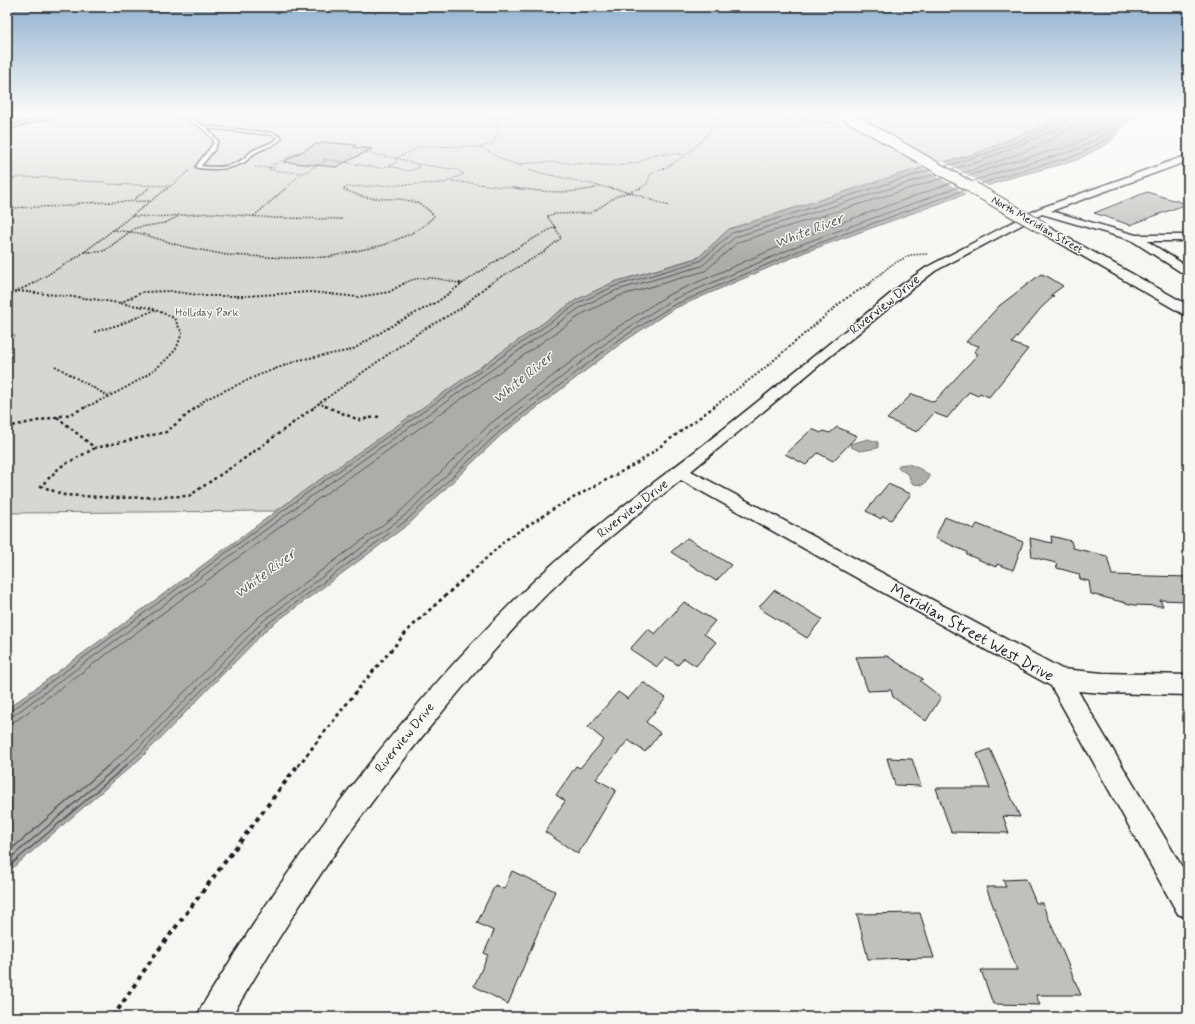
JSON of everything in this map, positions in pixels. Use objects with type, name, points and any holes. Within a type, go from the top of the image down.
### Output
[{"type":"main road","name":"North Meridian Street","points":[[933,162],[1042,220],[1188,311]]},
{"type":"street","name":"Riverview Drive","points":[[213,1017],[303,876],[375,776],[432,704],[543,586],[588,543],[680,472],[931,269],[999,232],[1042,220],[1178,162]]},
{"type":"street","points":[[1167,166],[1182,170]]},
{"type":"street","name":"North Meridian Street","points":[[1042,220],[1135,238],[1188,272]]},
{"type":"street","points":[[1135,238],[1188,238]]},
{"type":"street","name":"Meridian Street West Drive","points":[[680,472],[1059,679],[1188,904]]},
{"type":"street","points":[[1059,679],[1103,683],[1188,685]]},
{"type":"lane","points":[[201,162],[198,167],[209,168],[228,167],[242,162]]},
{"type":"path","points":[[281,162],[269,167],[270,170],[302,173]]},
{"type":"path","points":[[253,216],[302,173],[325,162]]},
{"type":"path","points":[[340,162],[380,168],[390,166],[396,162]]},
{"type":"path","points":[[113,230],[128,231],[185,247],[227,256],[287,258],[328,257],[384,245],[415,231],[426,224],[434,216],[429,208],[418,202],[361,196],[343,190],[347,187],[404,186],[444,183],[464,174],[458,170],[409,162]]},
{"type":"path","points":[[508,162],[541,173],[629,192],[669,206]]},
{"type":"path","points":[[514,164],[550,162],[618,166],[639,162]]},
{"type":"path","points":[[555,227],[498,259],[437,302],[398,322],[352,350],[300,360],[259,375],[206,399],[166,432],[95,448],[60,467],[41,486],[64,495],[72,496],[118,498],[189,496],[248,456],[318,403],[421,331],[460,309],[492,281],[544,252],[561,238],[555,227],[548,216],[554,214],[591,213],[617,196],[647,184],[651,174],[660,171],[673,162]]},
{"type":"path","points":[[390,166],[399,170],[415,171],[419,168],[417,164]]},
{"type":"path","points":[[7,296],[45,278],[84,252],[191,170],[198,167]]},
{"type":"path","points":[[7,178],[58,178],[58,180],[105,182],[107,184],[170,186]]},
{"type":"path","points":[[451,181],[554,192],[578,192],[602,186]]},
{"type":"path","points":[[131,201],[152,186]]},
{"type":"path","points":[[7,208],[151,201]]},
{"type":"path","points":[[132,216],[154,217],[212,213],[305,219],[342,219]]},
{"type":"path","points":[[84,252],[101,252],[128,231],[176,219],[179,216]]},
{"type":"path","points":[[120,304],[143,292],[169,291],[206,296],[247,296],[311,292],[358,296],[389,292],[412,279],[434,277],[462,284]]},
{"type":"path","points":[[7,427],[71,414],[108,396],[158,367],[176,349],[182,333],[174,318],[155,310],[18,291]]},
{"type":"path","points":[[94,332],[121,324],[155,310]]},
{"type":"path","points":[[7,333],[15,336]]},
{"type":"path","points":[[55,366],[108,396]]},
{"type":"path","points":[[318,403],[359,420],[382,416]]},
{"type":"path","points":[[57,416],[95,448]]},
{"type":"green space","name":"Holliday Park","points":[[7,162],[943,162],[729,229],[699,257],[614,282],[576,300],[276,511],[7,513]]},
{"type":"water","name":"White River","points":[[945,162],[1070,162],[1007,179],[805,252],[673,309],[619,345],[500,436],[410,523],[268,628],[142,757],[7,873],[7,709],[305,490],[576,300],[614,282],[698,258],[729,229],[903,173]]},
{"type":"water","points":[[868,439],[878,442],[878,448],[860,451],[851,447],[850,444]]},
{"type":"water","points":[[906,464],[915,466],[925,472],[929,475],[929,479],[923,485],[913,484],[909,475],[898,468],[899,465]]},
{"type":"pier","points":[[944,162],[990,187],[968,195],[921,167]]},
{"type":"building","points":[[283,162],[346,162],[336,167]]},
{"type":"building","points":[[1147,192],[1187,204],[1130,225],[1094,213]]},
{"type":"building","points":[[1041,274],[1063,286],[1051,295],[1054,296],[1041,308],[1012,343],[1028,349],[989,397],[980,393],[978,396],[969,392],[947,418],[934,413],[917,432],[887,419],[912,394],[934,402],[978,354],[974,352],[979,346],[966,342],[999,306]]},
{"type":"building","points":[[837,427],[857,436],[833,461],[818,453],[806,465],[785,454],[812,429],[821,433],[823,431],[830,433]]},
{"type":"building","points":[[888,484],[911,494],[891,520],[883,516],[881,519],[866,511]]},
{"type":"building","points":[[945,517],[974,529],[977,524],[1023,542],[1013,570],[997,564],[996,567],[935,538]]},
{"type":"building","points":[[1051,536],[1071,541],[1073,548],[1107,556],[1112,575],[1188,577],[1188,601],[1160,600],[1163,606],[1134,605],[1091,594],[1089,581],[1080,579],[1079,574],[1057,568],[1056,563],[1032,557],[1030,538],[1052,543]]},
{"type":"building","points":[[687,538],[731,565],[716,581],[671,552]]},
{"type":"building","points":[[774,590],[822,619],[807,638],[759,607]]},
{"type":"building","points":[[684,602],[715,621],[704,634],[716,642],[696,666],[684,658],[678,665],[666,657],[657,667],[630,649],[648,629],[655,634]]},
{"type":"building","points":[[887,656],[923,679],[920,681],[941,697],[926,721],[893,697],[891,690],[868,691],[856,657]]},
{"type":"building","points":[[643,682],[666,698],[646,722],[660,733],[645,752],[628,740],[596,779],[616,790],[578,854],[545,832],[565,801],[556,795],[576,766],[580,768],[604,740],[588,727],[618,692],[628,699]]},
{"type":"building","points":[[990,749],[1020,817],[1003,816],[1009,833],[951,832],[936,788],[990,788],[977,754]]},
{"type":"building","points":[[887,758],[912,759],[921,786],[895,785]]},
{"type":"building","points":[[512,871],[555,891],[508,1004],[474,986],[488,955],[484,953],[494,931],[477,923],[495,885],[504,889]]},
{"type":"building","points":[[1026,879],[1036,903],[1042,903],[1081,995],[1036,995],[1040,1005],[993,1004],[981,970],[1017,970],[986,887],[1006,887],[1003,880]]},
{"type":"building","points":[[920,913],[934,958],[868,959],[857,914]]}]
